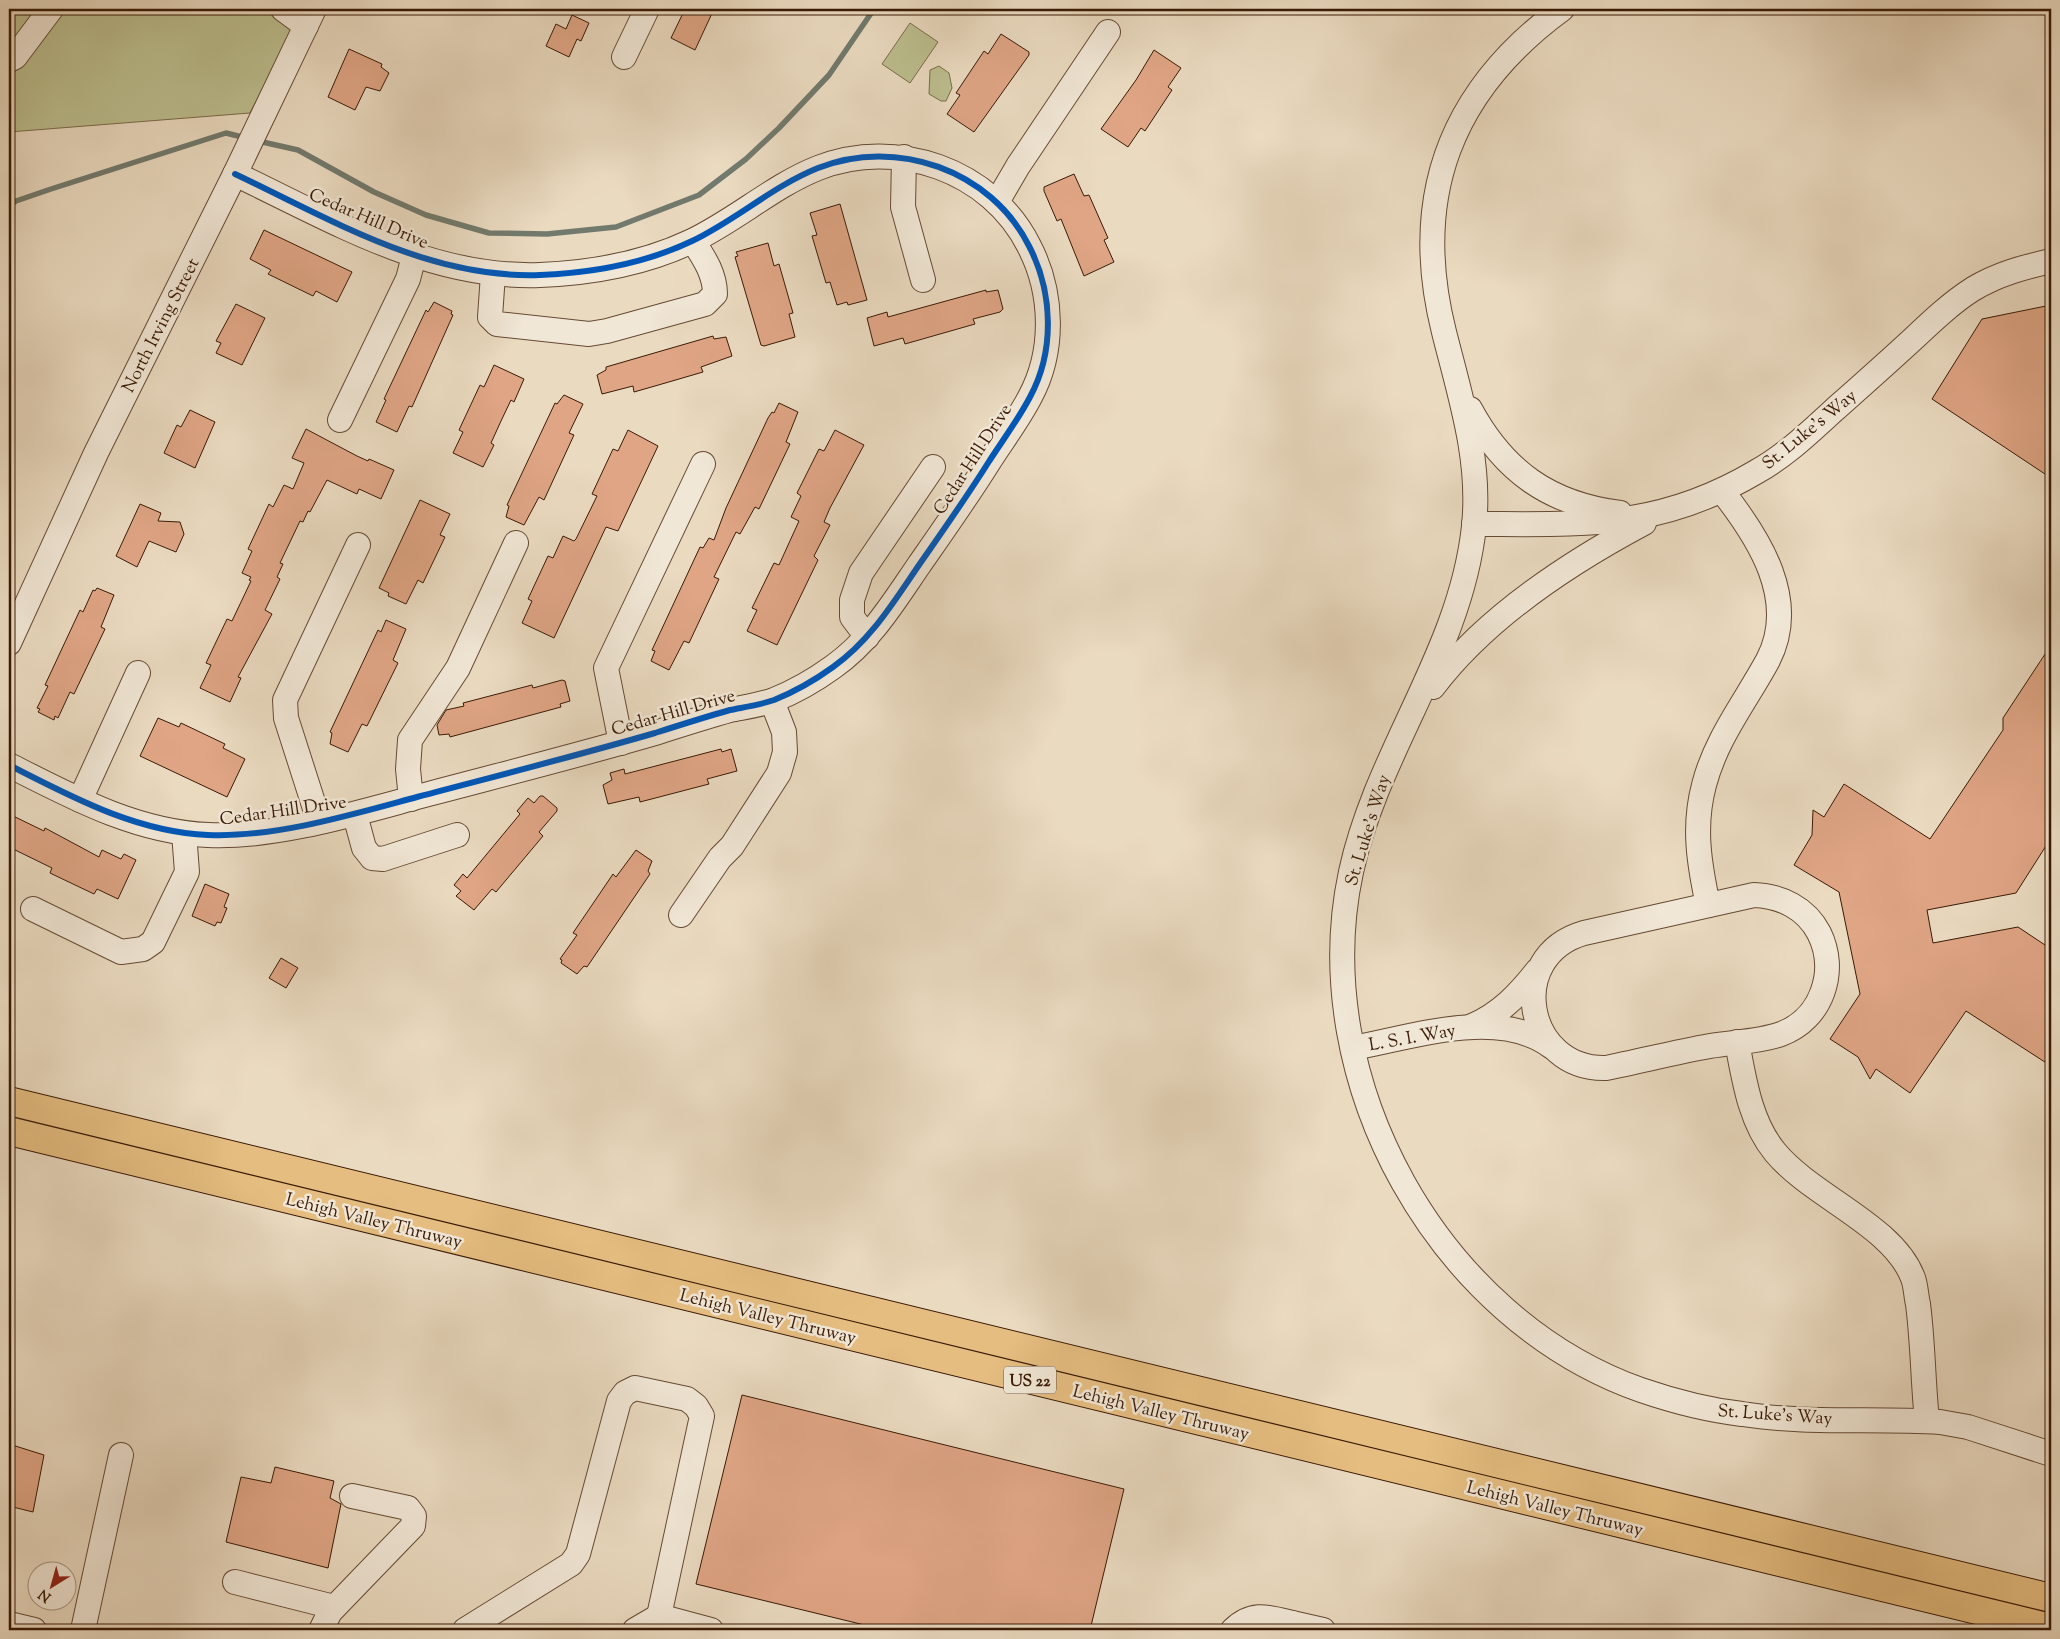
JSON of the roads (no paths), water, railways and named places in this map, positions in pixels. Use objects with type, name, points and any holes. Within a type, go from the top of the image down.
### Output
[{"type":"highway","name":"Lehigh Valley Thruway","points":[[9,1101],[2051,1598]]},
{"type":"highway","name":"Lehigh Valley Thruway","points":[[9,1132],[2051,1628]]},
{"type":"street","points":[[9,60],[16,57],[51,9]]},
{"type":"street","points":[[283,9],[310,17]]},
{"type":"street","points":[[624,57],[647,9]]},
{"type":"street","name":"St. Luke's Way","points":[[1562,9],[1521,42],[1496,70],[1465,116],[1443,163],[1432,214],[1432,253],[1438,306],[1468,426],[1473,456],[1474,524],[1469,562],[1455,614],[1438,657],[1382,776],[1361,835],[1347,895],[1344,991],[1353,1048],[1370,1109],[1396,1170],[1435,1232],[1495,1299],[1562,1350],[1622,1382],[1702,1408],[1761,1416],[1927,1421],[1968,1427],[2051,1454]]},
{"type":"street","name":"North Irving Street","points":[[9,643],[96,453],[235,174],[310,17]]},
{"type":"street","points":[[997,202],[1018,166],[1108,32]]},
{"type":"street","name":"Cedar Hill Drive","points":[[9,765],[80,800],[150,827],[214,836],[250,834],[355,815],[621,743],[727,711],[772,701],[826,672],[867,637],[881,620],[964,500],[1032,394],[1042,367],[1048,321],[1046,298],[1040,269],[1028,243],[997,202],[959,174],[932,163],[904,157],[861,157],[822,166],[791,181],[693,241],[643,259],[606,268],[569,274],[531,276],[493,274],[456,268],[414,256],[380,243],[235,174]]},
{"type":"street","points":[[904,157],[903,207],[924,280]]},
{"type":"street","points":[[493,274],[490,317],[497,324],[589,334],[607,332],[705,304],[714,294],[715,283],[706,262],[693,241]]},
{"type":"street","points":[[340,420],[408,279],[414,256]]},
{"type":"street","name":"St. Luke's Way","points":[[1474,524],[1549,526],[1612,522],[1650,516],[1722,491],[1756,472],[1794,446],[1925,328],[1968,293],[2004,274],[2051,261]]},
{"type":"street","points":[[1455,375],[1470,409],[1489,439],[1523,476],[1542,489],[1570,502],[1609,511],[1646,512],[1679,507]]},
{"type":"street","points":[[621,743],[606,668],[703,464]]},
{"type":"street","points":[[867,637],[852,617],[852,600],[861,573],[933,467]]},
{"type":"street","points":[[1708,904],[1698,862],[1696,834],[1704,783],[1719,744],[1769,659],[1776,641],[1780,619],[1779,595],[1769,567],[1749,527],[1722,491]]},
{"type":"street","points":[[1396,743],[1414,714],[1448,669],[1505,615],[1579,560],[1632,529],[1679,507]]},
{"type":"street","points":[[411,799],[408,769],[410,740],[458,668],[516,543]]},
{"type":"street","points":[[319,821],[286,718],[284,700],[358,545]]},
{"type":"street","points":[[80,800],[138,673]]},
{"type":"street","points":[[680,915],[720,858],[732,846],[779,773],[785,752],[784,732],[772,701]]},
{"type":"street","points":[[355,815],[364,848],[372,858],[383,859],[457,835]]},
{"type":"street","points":[[32,910],[121,952],[143,949],[153,942],[187,872],[184,833]]},
{"type":"street","points":[[1754,895],[1783,900],[1799,910],[1815,927],[1828,965],[1824,988],[1818,1002],[1804,1020],[1780,1034],[1606,1068],[1583,1065],[1540,1040],[1514,1030],[1488,1026],[1470,1026],[1491,1016],[1508,1003],[1562,943],[1579,935],[1754,895]]},
{"type":"street","points":[[1543,963],[1535,979],[1533,1005],[1541,1031],[1556,1050]]},
{"type":"street","name":"L. S. I. Way","points":[[1353,1048],[1470,1026]]},
{"type":"street","points":[[1737,1042],[1748,1094],[1758,1123],[1774,1150],[1791,1170],[1811,1187],[1847,1210],[1887,1241],[1902,1258],[1914,1279],[1921,1327],[1927,1421]]},
{"type":"street","points":[[466,1630],[571,1564],[578,1554],[619,1401],[625,1393],[635,1388],[687,1399],[696,1406],[702,1416],[659,1616]]},
{"type":"street","points":[[84,1630],[121,1455]]},
{"type":"street","points":[[321,1630],[334,1607],[413,1526],[414,1516],[408,1508],[352,1496]]},
{"type":"street","points":[[235,1582],[334,1607]]},
{"type":"street","points":[[635,1630],[659,1616],[710,1630]]},
{"type":"street","points":[[1233,1630],[1242,1621],[1263,1616],[1291,1626],[1323,1630]]},
{"type":"street","points":[[9,1624],[34,1630]]},
{"type":"waterway","points":[[258,141],[298,150],[374,192],[426,215],[489,233],[547,234],[616,227],[699,195],[746,159],[779,128],[829,75],[874,9]]},
{"type":"waterway","points":[[9,206],[16,201],[51,189],[226,133],[246,138]]}]
